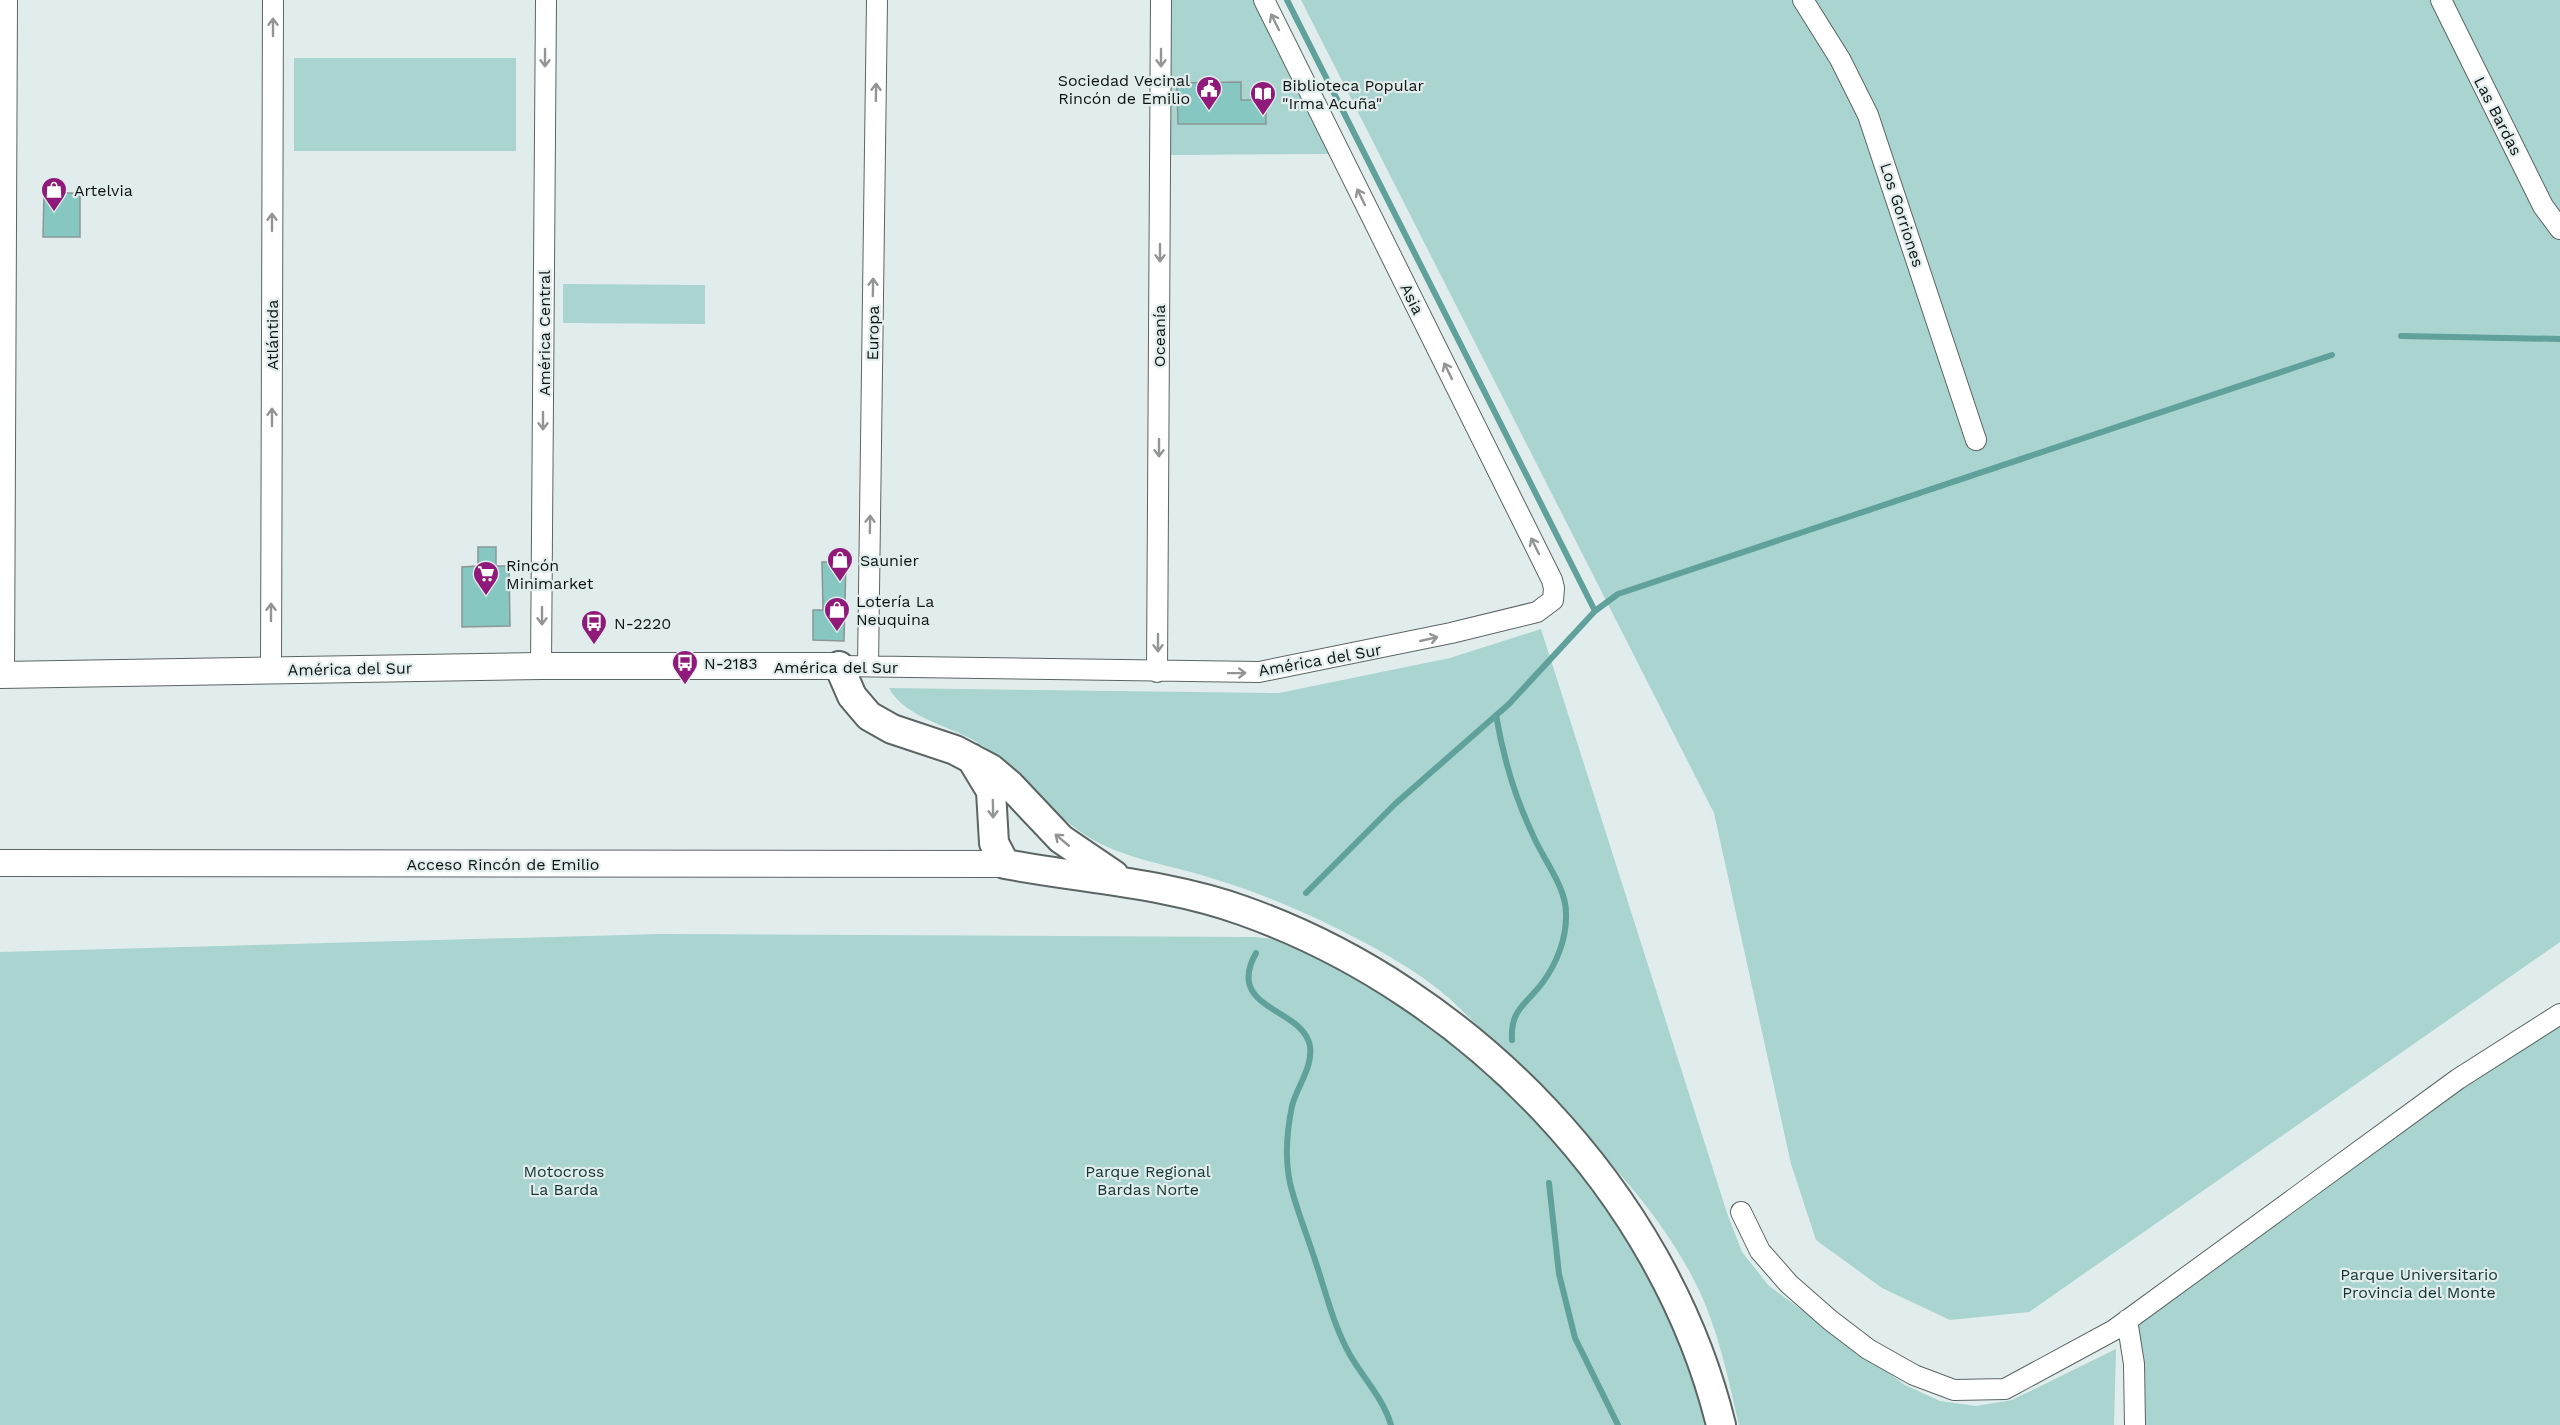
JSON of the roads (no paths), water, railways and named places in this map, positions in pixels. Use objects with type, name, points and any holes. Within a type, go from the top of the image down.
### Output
[{"type":"main road","name":"Acceso Rincón de Emilio","points":[[839,666],[860,707],[879,724],[940,743],[1002,777],[1061,840],[1100,867],[1129,882]]},
{"type":"main road","points":[[971,758],[991,791],[994,843],[1005,864]]},
{"type":"main road","name":"Acceso Rincón de Emilio","points":[[1005,864],[1129,882],[1243,910],[1320,944],[1391,983],[1426,1006],[1492,1059],[1577,1148],[1633,1226],[1675,1299],[1692,1336],[1707,1374],[1721,1425]]},
{"type":"street","name":"Atlántida","points":[[271,670],[273,0]]},
{"type":"street","name":"América Central","points":[[541,666],[546,0]]},
{"type":"street","name":"Europa","points":[[868,666],[877,0]]},
{"type":"street","name":"Oceanía","points":[[1157,672],[1161,0]]},
{"type":"street","name":"Asia","points":[[1264,0],[1552,580],[1553,600]]},
{"type":"street","name":"Los Gorriones","points":[[1803,0],[1840,59],[1871,124],[1976,440]]},
{"type":"street","name":"Las Bardas","points":[[2441,0],[2543,206],[2560,229]]},
{"type":"street","points":[[2,675],[5,2]]},
{"type":"street","name":"América del Sur","points":[[2,675],[541,666],[868,666],[1237,673],[1280,670],[1451,633],[1537,612],[1553,600]]},
{"type":"street","name":"Acceso Rincón de Emilio","points":[[0,862],[1005,864]]},
{"type":"street","points":[[1741,1212],[1760,1251],[1789,1284],[1868,1349],[1914,1375],[1954,1390],[2005,1389],[2114,1330],[2458,1079],[2560,1014]]},
{"type":"street","points":[[2127,1320],[2134,1364],[2134,1425]]},
{"type":"waterway","points":[[1287,0],[1595,611]]},
{"type":"waterway","points":[[2401,336],[2560,339]]},
{"type":"waterway","points":[[1306,893],[1395,804],[1509,704],[1595,611],[1618,594],[2332,355]]},
{"type":"waterway","points":[[1496,715],[1515,790],[1536,843],[1558,882],[1566,913],[1565,931],[1557,958],[1543,982],[1517,1014],[1512,1030],[1512,1040]]},
{"type":"waterway","points":[[1256,953],[1249,972],[1250,986],[1257,997],[1294,1023],[1304,1033],[1310,1046],[1309,1062],[1294,1099],[1289,1125],[1287,1145],[1292,1192],[1339,1332],[1350,1355],[1383,1406],[1391,1425]]},
{"type":"waterway","points":[[1549,1183],[1559,1274],[1575,1338],[1618,1425]]},
{"type":"place","name":"Sociedad Vecinal Rincón de Emilio","points":[[1209,112]]},
{"type":"place","name":"Biblioteca Popular \"Irma Acuña\"","points":[[1263,117]]},
{"type":"place","name":"Artelvia","points":[[54,213]]},
{"type":"place","name":"Saunier","points":[[840,583]]},
{"type":"place","name":"Rincón Minimarket","points":[[486,597]]},
{"type":"place","name":"Lotería La Neuquina","points":[[837,633]]},
{"type":"place","name":"N-2220","points":[[594,646]]},
{"type":"place","name":"N-2183","points":[[685,686]]},
{"type":"park label","name":"Motocross La Barda","points":[[564,1180]]},
{"type":"park label","name":"Parque Regional Bardas Norte","points":[[1148,1180]]},
{"type":"park label","name":"Parque Universitario Provincia del Monte","points":[[2419,1283]]}]
